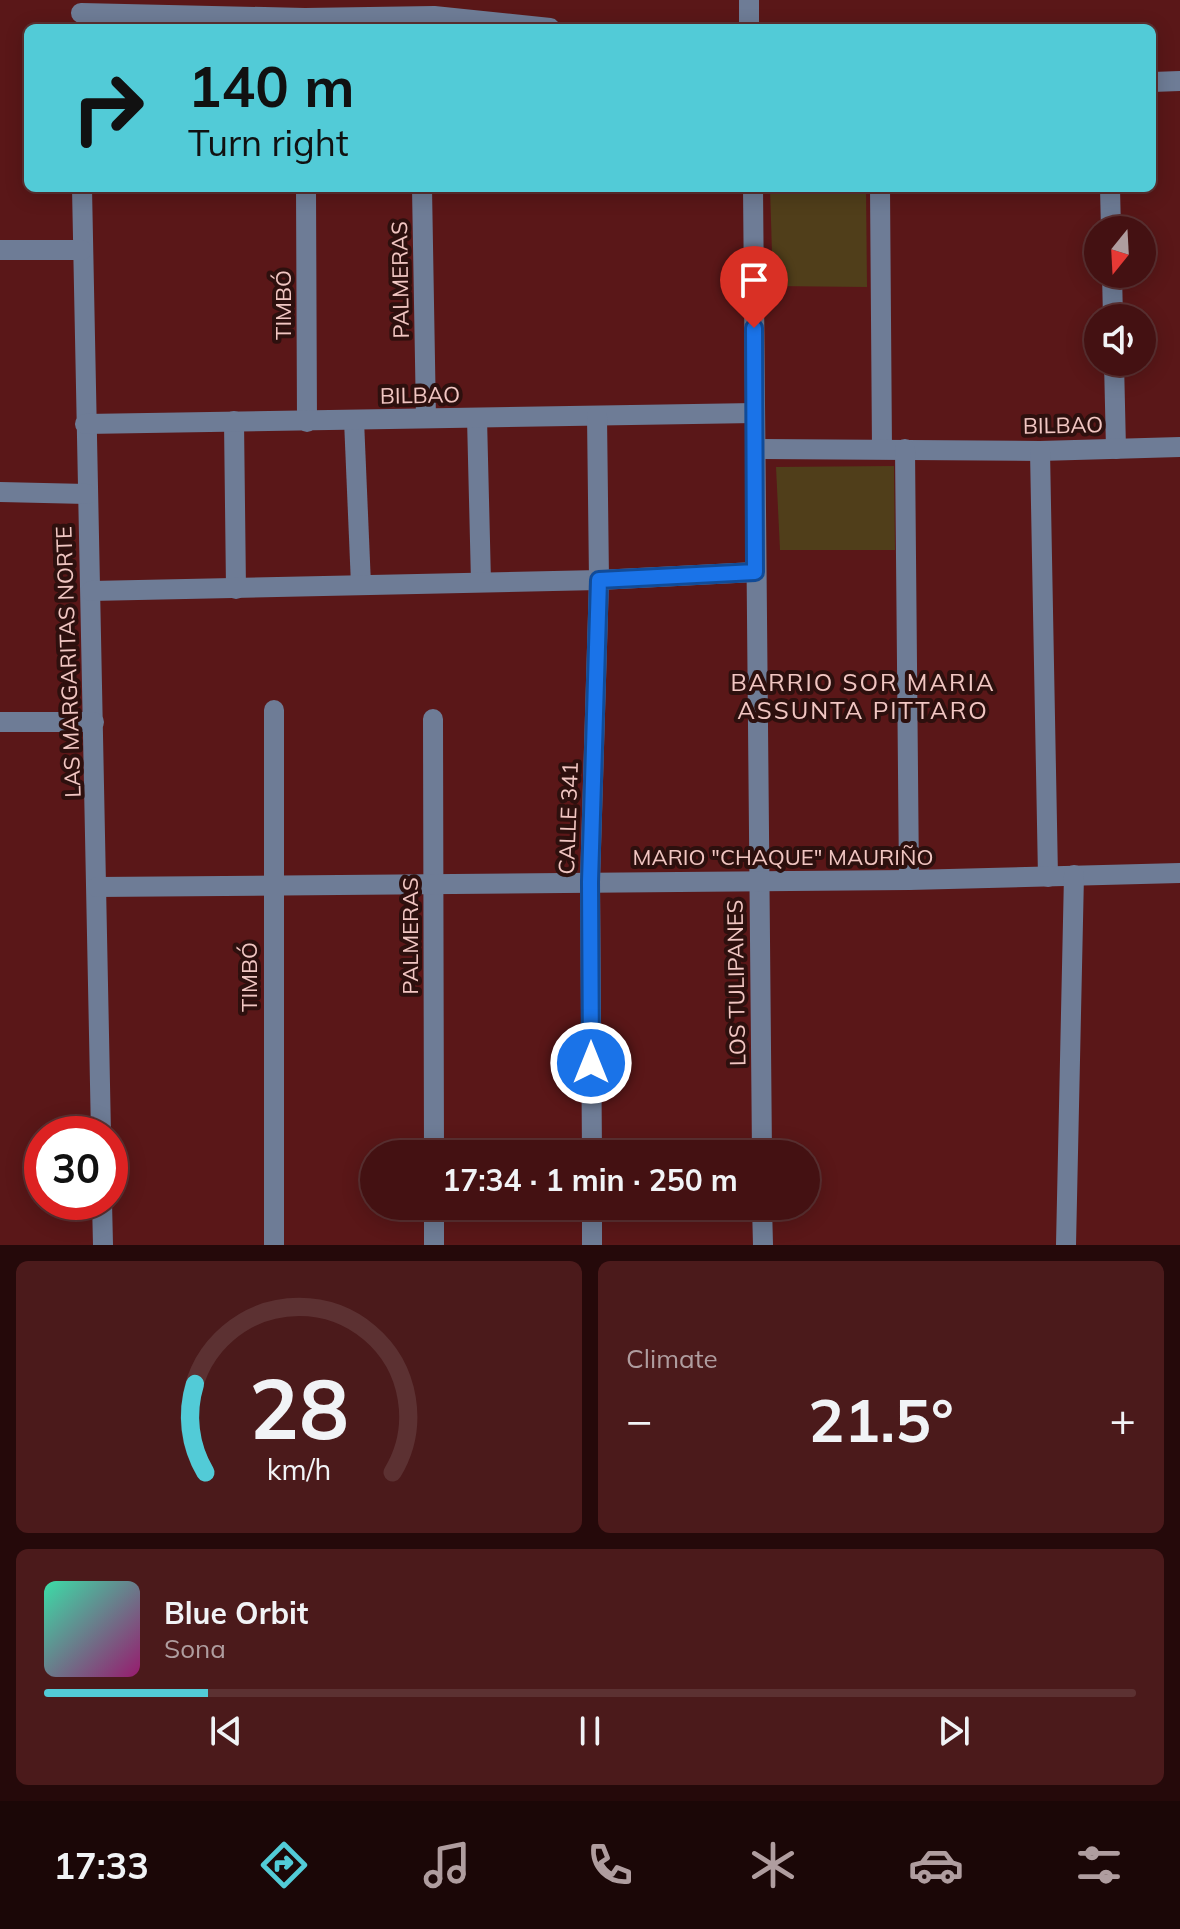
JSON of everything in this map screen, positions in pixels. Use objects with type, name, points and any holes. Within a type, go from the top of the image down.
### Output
[{"type":"street","points":[[749,0],[749,24]]},
{"type":"street","points":[[81,14],[433,15],[514,24]]},
{"type":"street","points":[[1156,82],[1180,81]]},
{"type":"street","name":"LAS MARGARITAS NORTE","points":[[82,192],[101,1116]]},
{"type":"street","name":"TIMBÓ","points":[[306,192],[307,422]]},
{"type":"street","name":"PALMERAS","points":[[422,192],[426,418]]},
{"type":"street","name":"LOS TULIPANES","points":[[753,192],[762,1140]]},
{"type":"street","points":[[880,192],[882,449]]},
{"type":"street","points":[[1110,192],[1111,216]]},
{"type":"street","points":[[0,250],[82,250]]},
{"type":"street","points":[[1114,376],[1116,449]]},
{"type":"street","name":"BILBAO","points":[[85,424],[755,413]]},
{"type":"street","name":"CALLE 341","points":[[592,1140],[590,882],[599,580],[597,416]]},
{"type":"street","points":[[477,418],[481,582]]},
{"type":"street","points":[[354,420],[361,585]]},
{"type":"street","points":[[234,421],[236,589]]},
{"type":"street","name":"BILBAO","points":[[756,449],[1040,451],[1180,447]]},
{"type":"street","points":[[905,449],[909,880]]},
{"type":"street","points":[[1040,451],[1048,877]]},
{"type":"street","points":[[0,492],[87,494]]},
{"type":"street","points":[[91,591],[599,580],[755,572]]},
{"type":"street","name":"TIMBÓ","points":[[274,710],[274,1245]]},
{"type":"street","name":"PALMERAS","points":[[433,719],[434,1140]]},
{"type":"street","points":[[0,722],[94,722]]},
{"type":"street","name":"MARIO \"CHAQUE\" MAURIÑO","points":[[97,887],[435,882],[759,882],[1180,873]]},
{"type":"street","points":[[1066,1245],[1074,875]]},
{"type":"street","points":[[102,1220],[103,1245]]},
{"type":"street","points":[[434,1220],[434,1245]]},
{"type":"street","points":[[592,1220],[592,1245]]},
{"type":"street","points":[[762,1220],[763,1245]]},
{"type":"shaded area","points":[[770,192],[866,192],[867,287],[773,286]]},
{"type":"shaded area","points":[[894,466],[895,550],[780,550],[776,467]]},
{"type":"district","name":"BARRIO SOR MARIA ASSUNTA PITTARO","points":[[863,696]]},
{"type":"route","points":[[591,1063],[590,882],[599,580],[755,572],[754,328]]}]
